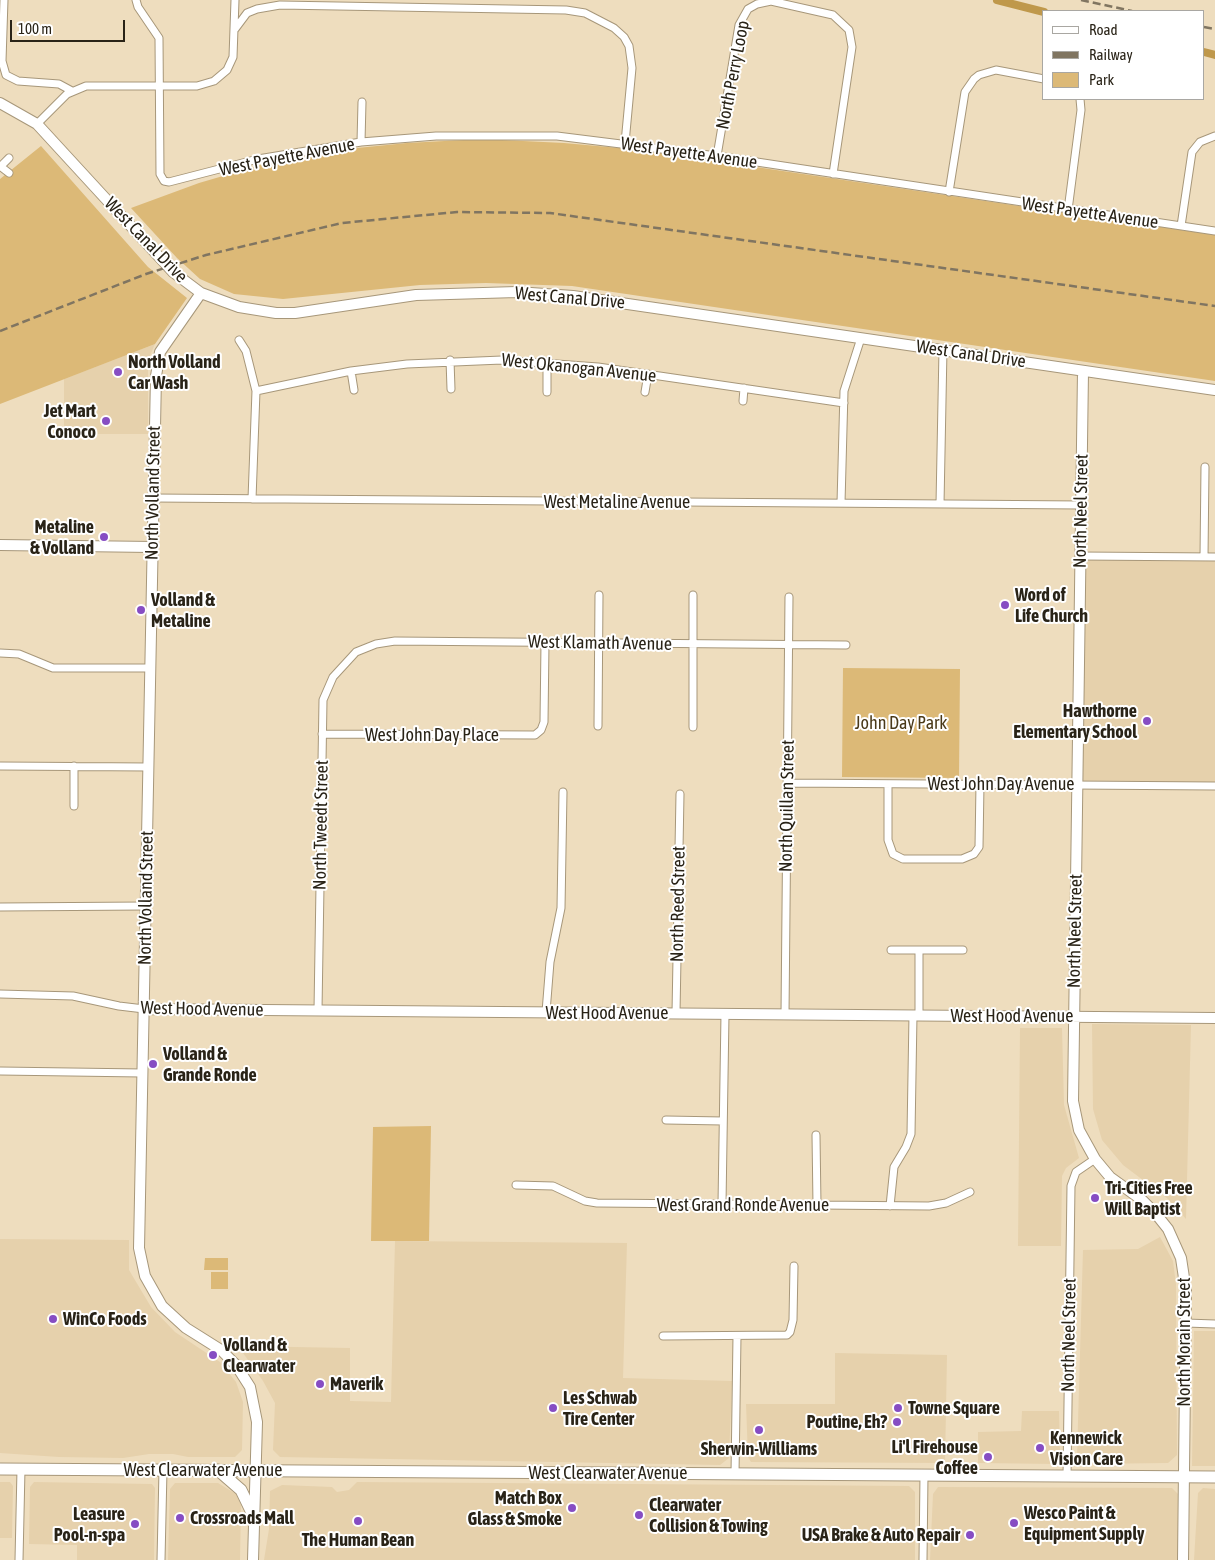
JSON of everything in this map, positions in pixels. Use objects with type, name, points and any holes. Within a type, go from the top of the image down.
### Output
[{"type":"main road","name":"West Clearwater Avenue","points":[[0,1469],[1215,1477]]},
{"type":"main road","points":[[218,1470],[241,1490],[255,1519]]},
{"type":"street","points":[[4,0],[2,61],[6,75],[18,81],[59,84],[72,91]]},
{"type":"street","points":[[136,0],[138,7],[159,38],[159,86]]},
{"type":"street","points":[[37,124],[72,91],[95,86],[197,86],[208,84],[221,77],[231,64],[235,29],[235,0]]},
{"type":"street","name":"North Perry Loop","points":[[717,156],[739,25],[748,9],[757,4],[771,1],[833,16],[848,30],[852,47],[833,174]]},
{"type":"street","points":[[235,29],[247,14],[257,9],[280,5],[566,10],[585,13],[614,28],[624,37],[631,56],[625,143]]},
{"type":"street","points":[[949,192],[964,92],[974,79],[979,75],[996,70],[1042,79]]},
{"type":"street","name":"West Payette Avenue","points":[[159,86],[160,169],[164,181],[175,182],[258,159],[361,142],[436,136],[496,134],[557,136],[717,156],[1215,231]]},
{"type":"street","points":[[1068,210],[1082,110],[1080,100]]},
{"type":"street","name":"West Canal Drive","points":[[0,102],[37,124],[173,272],[201,293],[239,307],[276,313],[310,312],[364,301],[448,293],[516,292],[573,296],[1215,390]]},
{"type":"street","points":[[361,142],[362,102]]},
{"type":"street","points":[[1180,226],[1192,152],[1200,142],[1215,136]]},
{"type":"street","points":[[9,158],[0,166],[9,174]]},
{"type":"street","name":"North Volland Street","points":[[201,293],[158,358],[153,498],[139,1248],[142,1264],[150,1286],[162,1306],[186,1328],[222,1350],[236,1365],[250,1387],[256,1414],[253,1560]]},
{"type":"street","points":[[841,504],[844,391],[861,338]]},
{"type":"street","points":[[239,340],[246,351],[256,392],[252,499]]},
{"type":"street","points":[[940,504],[943,349]]},
{"type":"street","points":[[450,360],[451,388]]},
{"type":"street","name":"West Okanogan Avenue","points":[[256,392],[351,371],[450,360],[548,362],[844,402]]},
{"type":"street","points":[[547,392],[548,362]]},
{"type":"street","points":[[351,371],[354,390]]},
{"type":"street","name":"North Neel Street","points":[[1067,1476],[1071,1186],[1076,1172],[1095,1159],[1079,1130],[1074,1110],[1073,1016],[1083,371]]},
{"type":"street","points":[[645,392],[648,374]]},
{"type":"street","points":[[743,401],[744,388]]},
{"type":"street","points":[[1204,557],[1205,467]]},
{"type":"street","name":"West Metaline Avenue","points":[[153,498],[1081,505]]},
{"type":"street","points":[[0,545],[152,547]]},
{"type":"street","points":[[1080,556],[1215,557]]},
{"type":"street","points":[[598,726],[599,595]]},
{"type":"street","points":[[693,596],[693,726]]},
{"type":"street","name":"North Quillan Street","points":[[785,1014],[789,597]]},
{"type":"street","name":"West Klamath Avenue","points":[[356,652],[376,644],[395,641],[846,645]]},
{"type":"street","name":"West John Day Place","points":[[322,734],[532,735],[541,730],[544,722],[545,643]]},
{"type":"street","name":"North Tweedt Street","points":[[318,1010],[323,700],[329,684],[340,667],[356,652]]},
{"type":"street","points":[[0,653],[20,654],[53,668],[150,668]]},
{"type":"street","points":[[0,766],[148,767]]},
{"type":"street","points":[[74,766],[74,806]]},
{"type":"street","name":"West John Day Avenue","points":[[787,783],[1215,786]]},
{"type":"street","points":[[888,784],[888,840],[893,854],[903,859],[962,860],[974,854],[979,847],[980,784]]},
{"type":"street","points":[[546,1012],[550,962],[561,908],[563,792]]},
{"type":"street","name":"North Reed Street","points":[[676,1013],[680,794]]},
{"type":"street","points":[[0,907],[145,906]]},
{"type":"street","points":[[891,950],[963,950]]},
{"type":"street","points":[[890,1206],[894,1167],[906,1147],[911,1134],[919,950]]},
{"type":"street","name":"West Hood Avenue","points":[[0,994],[83,996],[119,1006],[144,1009],[1215,1018]]},
{"type":"street","points":[[722,1204],[725,1014]]},
{"type":"street","points":[[0,1071],[142,1074]]},
{"type":"street","points":[[666,1120],[723,1120]]},
{"type":"street","points":[[816,1135],[816,1205]]},
{"type":"street","name":"North Morain Street","points":[[1095,1159],[1110,1177],[1150,1207],[1168,1230],[1178,1249],[1184,1269],[1186,1323],[1184,1560]]},
{"type":"street","name":"West Grand Ronde Avenue","points":[[516,1185],[553,1186],[579,1199],[596,1204],[939,1205],[970,1192]]},
{"type":"street","points":[[663,1336],[783,1336],[790,1332],[794,1266]]},
{"type":"street","points":[[1186,1323],[1215,1324]]},
{"type":"street","points":[[735,1474],[737,1336]]},
{"type":"street","points":[[19,1560],[21,1469]]},
{"type":"street","points":[[161,1560],[163,1470]]},
{"type":"street","points":[[923,1560],[924,1475]]},
{"type":"shaded area","points":[[155,344],[149,358],[148,434],[64,434],[64,379]]},
{"type":"shaded area","name":"Hawthorne Elementary School","points":[[1080,556],[1215,557],[1215,786],[1077,785]]},
{"type":"shaded area","points":[[1092,1024],[1191,1025],[1186,1219],[1168,1199],[1123,1165],[1102,1140],[1093,1109]]},
{"type":"shaded area","points":[[1020,1028],[1062,1028],[1064,1105],[1079,1158],[1066,1168],[1062,1176],[1061,1246],[1018,1246]]},
{"type":"shaded area","points":[[1160,1237],[1173,1261],[1176,1285],[1177,1455],[1168,1463],[1087,1464],[1077,1457],[1083,1250],[1138,1249]]},
{"type":"shaded area","points":[[0,1239],[129,1240],[129,1270],[151,1307],[175,1332],[220,1362],[236,1382],[243,1402],[242,1450],[235,1457],[188,1457],[173,1454],[149,1454],[123,1458],[59,1457],[0,1453]]},
{"type":"shaded area","points":[[395,1241],[627,1243],[623,1378],[732,1381],[729,1458],[720,1465],[280,1457],[273,1450],[275,1403],[263,1381],[238,1346],[350,1348],[350,1401],[391,1402]]},
{"type":"shaded area","points":[[1194,1331],[1215,1331],[1215,1466],[1192,1466]]},
{"type":"shaded area","points":[[835,1353],[947,1355],[945,1463],[751,1462],[748,1457],[746,1404],[835,1404]]},
{"type":"shaded area","points":[[1022,1411],[1059,1411],[1060,1458],[1056,1464],[978,1463],[978,1432],[1021,1431]]},
{"type":"shaded area","points":[[0,1482],[10,1482],[13,1486],[12,1538],[0,1538]]},
{"type":"shaded area","points":[[34,1482],[152,1484],[155,1488],[154,1560],[77,1560],[77,1545],[29,1544],[30,1487]]},
{"type":"shaded area","points":[[357,1482],[909,1486],[915,1492],[915,1560],[264,1560],[269,1529],[270,1491],[282,1485],[332,1487],[337,1492],[349,1490]]},
{"type":"shaded area","points":[[175,1483],[218,1483],[236,1494],[241,1505],[240,1560],[168,1560],[170,1489]]},
{"type":"shaded area","points":[[938,1487],[1172,1488],[1180,1496],[1178,1560],[930,1560],[933,1494]]},
{"type":"shaded area","points":[[1203,1488],[1215,1489],[1215,1560],[1194,1560],[1198,1493]]},
{"type":"green space","points":[[482,139],[564,143],[641,150],[1215,235],[1215,381],[572,286],[486,283],[420,285],[283,299],[234,294],[200,279],[177,258],[131,208],[199,183],[264,164],[337,150],[407,143]]},
{"type":"green space","points":[[41,146],[148,267],[187,298],[155,344],[0,404],[0,179]]},
{"type":"green space","name":"John Day Park","points":[[843,668],[960,669],[959,778],[842,777]]},
{"type":"green space","points":[[431,1126],[429,1241],[371,1241],[373,1127]]},
{"type":"green space","points":[[205,1258],[228,1258],[228,1270],[204,1270]]},
{"type":"green space","points":[[211,1272],[228,1272],[228,1289],[211,1289]]},
{"type":"waterway","points":[[997,0],[1042,11]]},
{"type":"waterway","points":[[1205,52],[1215,55]]},
{"type":"railway","points":[[1081,0],[1127,10]]},
{"type":"railway","points":[[1205,27],[1215,29]]},
{"type":"railway","points":[[0,331],[146,274],[206,255],[342,223],[457,212],[550,213],[1215,306]]},
{"type":"place","name":"North Volland Car Wash","points":[[118,372]]},
{"type":"place","name":"Jet Mart Conoco","points":[[106,421]]},
{"type":"place","name":"Metaline & Volland","points":[[104,537]]},
{"type":"place","name":"Word of Life Church","points":[[1005,605]]},
{"type":"place","name":"Volland & Metaline","points":[[141,610]]},
{"type":"place","name":"Hawthorne Elementary School","points":[[1147,721]]},
{"type":"place","name":"Volland & Grande Ronde","points":[[153,1064]]},
{"type":"place","name":"Tri-Cities Free Will Baptist","points":[[1095,1198]]},
{"type":"place","name":"WinCo Foods","points":[[53,1319]]},
{"type":"place","name":"Volland & Clearwater","points":[[213,1355]]},
{"type":"place","name":"Maverik","points":[[320,1384]]},
{"type":"place","name":"Les Schwab Tire Center","points":[[553,1408]]},
{"type":"place","name":"Towne Square","points":[[898,1408]]},
{"type":"place","name":"Poutine, Eh?","points":[[897,1422]]},
{"type":"place","name":"Sherwin-Williams","points":[[759,1430]]},
{"type":"place","name":"Kennewick Vision Care","points":[[1040,1448]]},
{"type":"place","name":"Li'l Firehouse Coffee","points":[[988,1457]]},
{"type":"place","name":"Match Box Glass & Smoke","points":[[572,1508]]},
{"type":"place","name":"Clearwater Collision & Towing","points":[[639,1515]]},
{"type":"place","name":"Crossroads Mall","points":[[180,1518]]},
{"type":"place","name":"The Human Bean","points":[[358,1521]]},
{"type":"place","name":"Wesco Paint & Equipment Supply","points":[[1014,1523]]},
{"type":"place","name":"Leasure Pool-n-spa","points":[[135,1524]]},
{"type":"place","name":"USA Brake & Auto Repair","points":[[970,1535]]}]
